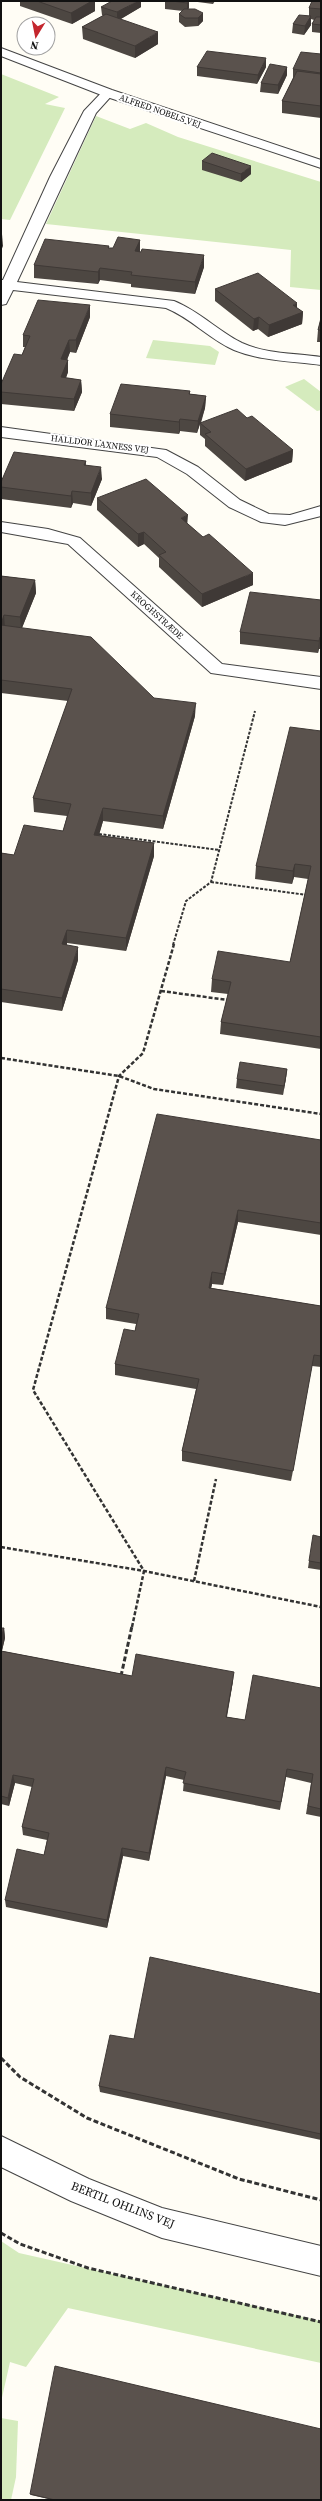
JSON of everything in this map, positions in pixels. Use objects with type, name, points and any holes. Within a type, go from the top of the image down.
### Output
[{"type":"street","name":"ALFRED NOBELS VEJ","points":[[1,52],[108,93],[321,164]]},
{"type":"street","points":[[1,301],[4,285],[87,118],[108,93]]},
{"type":"street","points":[[4,285],[169,304],[193,315],[238,346],[260,353],[321,361]]},
{"type":"street","name":"HALLDOR LAXNESS VEJ","points":[[1,432],[161,453],[183,463],[235,506],[260,516],[285,520],[321,512]]},
{"type":"street","name":"KROGHSTRÆDE","points":[[1,527],[48,534],[74,541],[217,669],[321,683]]},
{"type":"street","name":"BERTIL OHLINS VEJ","points":[[1,2151],[81,2191],[162,2223],[321,2261]]},
{"type":"path","points":[[119,1682],[144,1571],[33,1390],[119,1076],[144,1053],[186,901],[211,882],[264,675]]},
{"type":"path","points":[[99,834],[219,850]]},
{"type":"path","points":[[211,882],[306,895]]},
{"type":"path","points":[[161,991],[229,1000]]},
{"type":"path","points":[[1,1058],[119,1076],[154,1089],[321,1114]]},
{"type":"path","points":[[194,1582],[216,1479]]},
{"type":"path","points":[[1,1546],[144,1571],[321,1607]]},
{"type":"path","points":[[1,2058],[20,2077],[87,2118],[239,2179],[321,2200]]},
{"type":"path","points":[[1,2233],[20,2244],[88,2268],[321,2322]]},
{"type":"green space","points":[[1,74],[59,97],[45,104],[65,108],[10,220],[1,219]]},
{"type":"green space","points":[[96,116],[130,129],[146,123],[178,137],[321,182],[321,290],[290,287],[291,250],[46,224]]},
{"type":"green space","points":[[153,340],[210,346],[219,352],[215,365],[146,358]]},
{"type":"green space","points":[[304,379],[321,392],[321,410],[317,411],[285,387]]},
{"type":"green space","points":[[1,2241],[19,2253],[321,2321],[321,2363],[68,2308],[26,2367],[10,2362],[1,2402]]},
{"type":"green space","points":[[1,2418],[18,2421],[16,2477],[11,2500],[1,2500]]},
{"type":"building","points":[[37,1],[92,1],[71,13]]},
{"type":"building","points":[[112,1],[138,1],[117,12],[101,7]]},
{"type":"building","points":[[172,1],[188,1],[187,3]]},
{"type":"building","points":[[312,1],[321,1],[321,9],[309,8]]},
{"type":"building","points":[[184,9],[195,9],[203,13],[198,18],[185,18],[179,14]]},
{"type":"building","points":[[106,14],[158,32],[135,46],[82,27]]},
{"type":"building","points":[[299,15],[311,16],[305,26],[293,24]]},
{"type":"building","points":[[316,17],[321,17],[321,25],[312,24]]},
{"type":"building","points":[[207,51],[266,58],[258,75],[197,67]]},
{"type":"building","points":[[301,52],[321,54],[321,73],[293,69]]},
{"type":"building","points":[[270,64],[287,67],[278,85],[261,83]]},
{"type":"building","points":[[297,71],[321,74],[321,106],[282,101]]},
{"type":"building","points":[[212,153],[251,166],[241,174],[202,161]]},
{"type":"building","points":[[118,237],[140,240],[135,251],[141,252],[142,249],[204,255],[195,282],[131,275],[132,272],[100,268],[98,272],[34,265],[45,239],[109,246],[108,248],[113,248]]},
{"type":"building","points":[[258,273],[297,303],[293,305],[303,312],[269,325],[259,317],[254,319],[215,289]]},
{"type":"building","points":[[38,300],[90,305],[76,340],[69,340],[61,359],[68,360],[61,377],[81,380],[74,399],[1,392],[1,384],[14,354],[22,355],[30,336],[23,335]]},
{"type":"building","points":[[321,318],[321,330],[318,330]]},
{"type":"building","points":[[121,384],[190,391],[189,394],[206,396],[198,421],[180,419],[179,422],[110,414]]},
{"type":"building","points":[[237,409],[247,418],[252,416],[293,450],[246,469],[205,434],[211,432],[200,423]]},
{"type":"building","points":[[14,452],[86,461],[84,465],[101,467],[91,493],[72,491],[71,496],[1,487],[1,482]]},
{"type":"building","points":[[146,479],[188,515],[181,518],[203,537],[209,534],[253,573],[202,594],[159,555],[166,552],[144,532],[138,534],[97,498]]},
{"type":"building","points":[[1,576],[35,580],[20,617],[4,615],[1,624]]},
{"type":"building","points":[[250,592],[321,600],[321,637],[319,641],[240,632]]},
{"type":"building","points":[[1,625],[91,637],[154,698],[196,703],[163,816],[103,808],[94,835],[154,843],[126,938],[67,930],[62,944],[78,947],[62,998],[1,989],[1,853],[14,855],[24,825],[63,831],[71,804],[33,798],[72,689],[1,680]]},
{"type":"building","points":[[290,727],[321,731],[321,1037],[221,1022],[231,982],[212,979],[218,951],[290,962],[311,866],[295,864],[293,871],[256,866]]},
{"type":"building","points":[[240,1062],[287,1069],[284,1086],[237,1079]]},
{"type":"building","points":[[157,1114],[321,1140],[321,1223],[238,1210],[224,1274],[212,1272],[209,1288],[321,1306],[321,1356],[314,1355],[293,1471],[182,1451],[199,1379],[115,1364],[124,1329],[135,1331],[139,1314],[106,1308]]},
{"type":"building","points":[[313,1535],[321,1537],[321,1563],[309,1561]]},
{"type":"building","points":[[1,1628],[4,1628],[1,1638]]},
{"type":"building","points":[[1,1651],[132,1676],[136,1654],[234,1672],[226,1717],[245,1720],[253,1675],[321,1688],[321,1809],[308,1806],[313,1774],[287,1769],[281,1802],[183,1783],[186,1772],[166,1767],[149,1853],[122,1848],[107,1920],[5,1900],[17,1849],[44,1855],[49,1833],[22,1827],[34,1779],[13,1775],[8,1798],[1,1796]]},
{"type":"building","points":[[150,1957],[321,1994],[321,2134],[99,2086],[110,2035],[134,2039]]},
{"type":"building","points":[[55,2366],[321,2429],[321,2500],[55,2500],[30,2494]]}]
